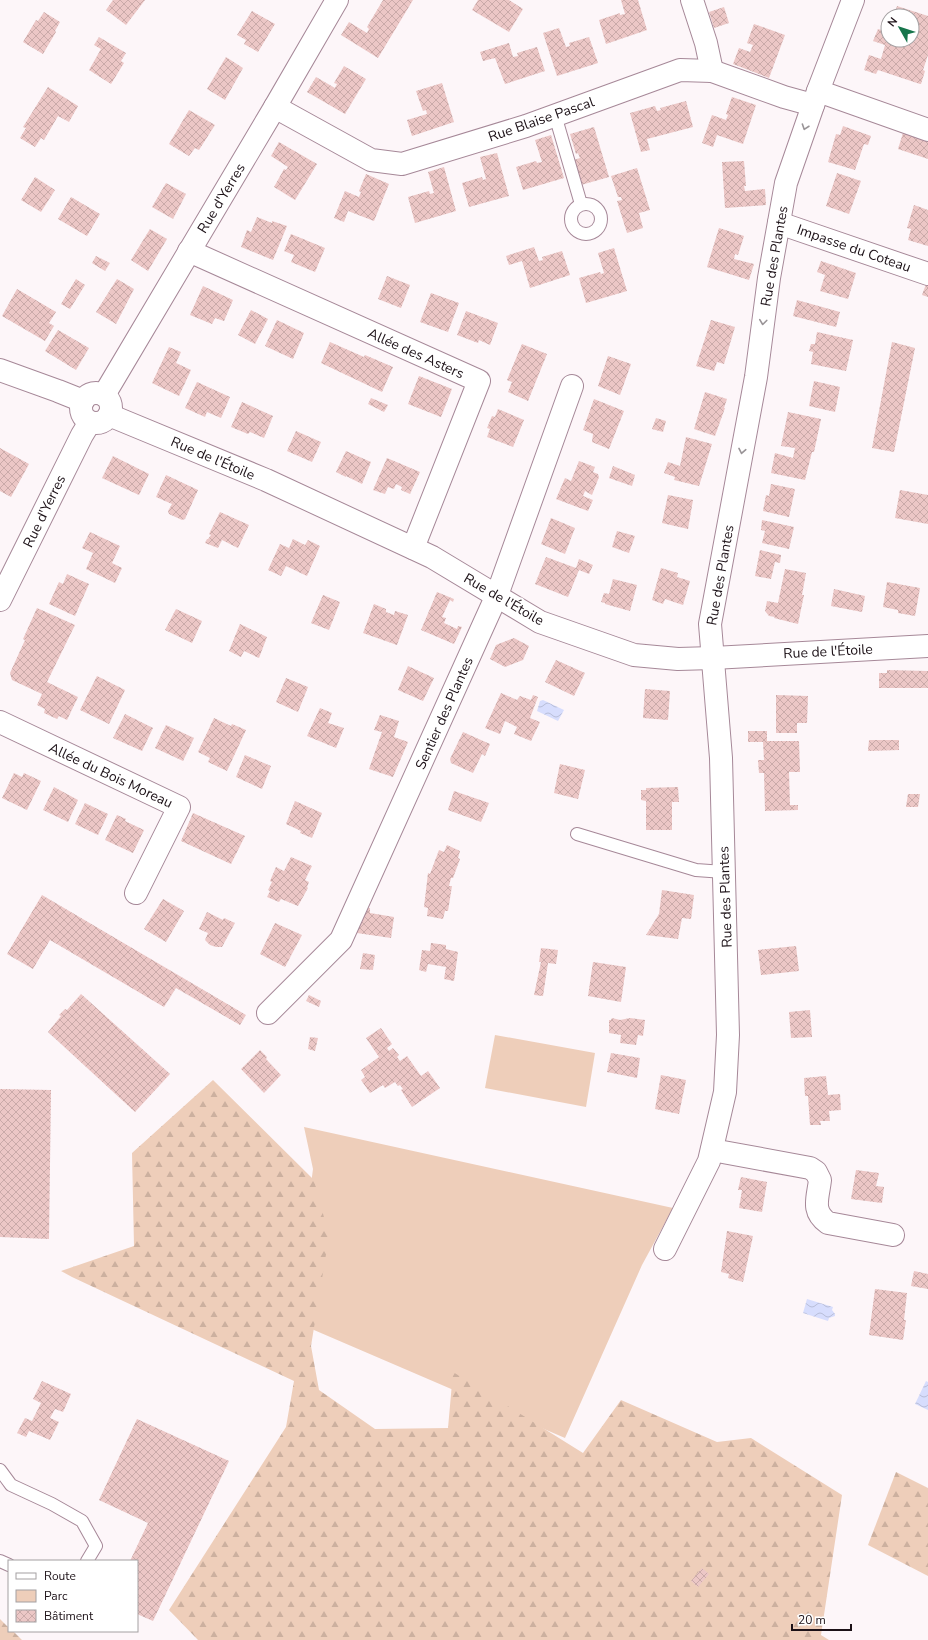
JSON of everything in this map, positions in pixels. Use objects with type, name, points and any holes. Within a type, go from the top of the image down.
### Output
[{"type":"street","name":"Rue d'Yerres","points":[[104,395],[337,0]]},
{"type":"street","points":[[692,0],[706,43],[712,71]]},
{"type":"street","name":"Rue des Plantes","points":[[664,1250],[709,1161],[725,1092],[728,1035],[721,758],[710,624],[756,377],[769,278],[786,183],[853,0]]},
{"type":"street","name":"Rue Blaise Pascal","points":[[275,107],[371,160],[402,164],[526,126],[680,70],[712,71],[784,97],[816,98],[928,130]]},
{"type":"street","name":"Impasse du Coteau","points":[[780,223],[928,274]]},
{"type":"street","name":"Allée des Asters","points":[[189,251],[479,381],[413,548]]},
{"type":"street","points":[[0,370],[83,401]]},
{"type":"street","name":"Sentier des Plantes","points":[[268,1013],[341,940],[497,595],[572,386]]},
{"type":"street","points":[[97,393],[104,395],[109,400],[111,406],[100,419],[83,417],[80,411],[85,398],[90,394],[97,393]]},
{"type":"street","name":"Rue d'Yerres","points":[[0,600],[82,435],[100,419]]},
{"type":"street","name":"Rue de l'Étoile","points":[[100,419],[266,480],[432,557],[540,622],[634,655],[678,659],[713,658],[928,646]]},
{"type":"street","name":"Allée du Bois Moreau","points":[[0,722],[179,807],[136,893]]},
{"type":"street","points":[[712,1150],[810,1168],[816,1172],[820,1180],[816,1204],[817,1212],[822,1219],[828,1223],[893,1235]]},
{"type":"lane","points":[[555,115],[581,204]]},
{"type":"lane","points":[[577,834],[696,870],[724,872]]},
{"type":"lane","points":[[0,1470],[11,1485],[52,1504],[82,1521],[96,1546],[88,1560]]},
{"type":"green space","points":[[495,1035],[595,1053],[586,1107],[485,1088]]},
{"type":"green space","points":[[213,1080],[314,1180],[329,1236],[311,1346],[319,1390],[375,1429],[448,1428],[453,1372],[583,1453],[621,1400],[717,1442],[751,1438],[842,1495],[821,1635],[829,1640],[198,1640],[169,1610],[286,1427],[294,1381],[61,1271],[134,1246],[132,1153]]},
{"type":"green space","points":[[304,1127],[673,1208],[642,1265],[565,1438],[293,1321],[313,1169]]},
{"type":"green space","points":[[896,1472],[928,1488],[928,1576],[868,1545]]},
{"type":"green space","points":[[0,1619],[8,1627],[8,1632],[14,1632],[22,1640],[0,1640]]},
{"type":"water","points":[[543,700],[564,710],[558,721],[537,711],[540,701]]},
{"type":"water","points":[[807,1299],[833,1307],[832,1310],[835,1316],[829,1318],[828,1321],[803,1313]]},
{"type":"water","points":[[926,1381],[928,1382],[928,1410],[915,1404]]},
{"type":"building","points":[[113,0],[145,0],[126,25],[106,10]]},
{"type":"building","points":[[383,0],[413,0],[378,58],[341,35],[349,22],[367,33],[369,29],[367,27]]},
{"type":"building","points":[[478,0],[509,0],[523,9],[509,32],[472,10]]},
{"type":"building","points":[[621,0],[638,0],[647,30],[606,44],[599,20],[620,13],[620,15],[625,14]]},
{"type":"building","points":[[724,7],[729,23],[714,28],[709,12]]},
{"type":"building","points":[[252,11],[275,24],[258,52],[244,44],[246,40],[237,35]]},
{"type":"building","points":[[44,12],[60,22],[43,54],[23,42],[36,20],[38,21]]},
{"type":"building","points":[[920,13],[928,16],[928,55],[923,70],[925,71],[921,84],[878,70],[876,74],[864,70],[869,55],[881,59],[884,48],[920,48]]},
{"type":"building","points":[[754,24],[785,35],[769,78],[733,64],[739,48],[750,52],[753,45],[747,43]]},
{"type":"building","points":[[559,28],[566,47],[570,46],[569,43],[589,37],[598,63],[557,76],[543,33]]},
{"type":"building","points":[[878,29],[880,30],[880,43],[873,41]]},
{"type":"building","points":[[99,37],[126,53],[121,61],[124,63],[111,84],[89,70],[101,49],[94,45]]},
{"type":"building","points":[[509,43],[513,57],[518,56],[517,53],[537,47],[545,71],[505,84],[495,58],[483,61],[480,52]]},
{"type":"building","points":[[226,57],[243,68],[225,100],[207,89]]},
{"type":"building","points":[[344,66],[366,79],[345,114],[307,92],[316,77],[335,88],[337,84],[334,83]]},
{"type":"building","points":[[442,83],[454,122],[412,136],[407,120],[427,114],[426,110],[423,111],[416,91]]},
{"type":"building","points":[[48,87],[78,106],[69,122],[58,116],[44,140],[41,138],[35,147],[20,138],[26,128],[23,127]]},
{"type":"building","points":[[732,97],[756,105],[743,144],[717,135],[713,147],[702,143],[712,115],[726,120],[728,115],[726,114]]},
{"type":"building","points":[[686,101],[693,127],[647,139],[650,150],[641,152],[630,113],[655,106],[657,111],[661,110],[660,108]]},
{"type":"building","points":[[189,110],[215,125],[199,150],[195,148],[189,156],[169,144]]},
{"type":"building","points":[[843,126],[871,136],[868,145],[864,144],[855,170],[828,162],[836,134],[840,135]]},
{"type":"building","points":[[594,127],[609,177],[581,185],[574,160],[580,158],[578,153],[576,154],[570,134]]},
{"type":"building","points":[[903,133],[928,141],[928,159],[898,149]]},
{"type":"building","points":[[551,135],[564,178],[523,190],[516,167],[536,161],[537,163],[542,162],[535,140]]},
{"type":"building","points":[[279,142],[317,164],[295,200],[274,187],[284,169],[286,170],[288,167],[271,156]]},
{"type":"building","points":[[497,153],[509,196],[469,207],[462,183],[482,177],[483,180],[486,179],[480,157]]},
{"type":"building","points":[[744,161],[745,191],[765,189],[766,205],[725,208],[722,162]]},
{"type":"building","points":[[444,167],[456,211],[415,223],[408,197],[429,191],[430,194],[434,193],[428,172]]},
{"type":"building","points":[[637,168],[650,210],[639,213],[643,228],[627,233],[617,201],[622,200],[621,197],[618,197],[611,176]]},
{"type":"building","points":[[837,173],[861,181],[849,214],[826,206]]},
{"type":"building","points":[[366,174],[389,184],[374,221],[348,211],[344,222],[334,218],[345,191],[359,197],[361,192],[359,191]]},
{"type":"building","points":[[35,177],[55,190],[41,212],[21,200]]},
{"type":"building","points":[[166,183],[186,194],[173,219],[152,207]]},
{"type":"building","points":[[71,197],[100,214],[87,236],[58,219]]},
{"type":"building","points":[[914,205],[928,210],[928,246],[908,240],[911,229],[907,228]]},
{"type":"building","points":[[257,217],[272,223],[272,221],[287,226],[273,260],[241,247],[247,230],[251,232]]},
{"type":"building","points":[[719,228],[744,236],[738,255],[735,254],[734,259],[754,264],[749,280],[707,267]]},
{"type":"building","points":[[150,229],[167,239],[148,271],[131,260]]},
{"type":"building","points":[[291,234],[325,248],[315,272],[291,262],[294,255],[284,251]]},
{"type":"building","points":[[534,247],[539,261],[543,260],[542,257],[562,251],[570,275],[530,288],[522,261],[509,265],[506,256]]},
{"type":"building","points":[[614,248],[627,291],[586,303],[579,278],[600,272],[601,274],[604,273],[598,253]]},
{"type":"building","points":[[96,256],[110,263],[105,271],[92,263]]},
{"type":"building","points":[[821,261],[856,273],[848,299],[820,291],[825,275],[817,272]]},
{"type":"building","points":[[387,276],[410,285],[401,308],[378,299]]},
{"type":"building","points":[[76,279],[85,285],[70,309],[61,304]]},
{"type":"building","points":[[117,279],[134,289],[116,324],[96,312]]},
{"type":"building","points":[[926,284],[928,284],[928,297],[922,295]]},
{"type":"building","points":[[203,286],[233,300],[224,321],[215,318],[212,324],[190,315]]},
{"type":"building","points":[[17,289],[56,312],[49,323],[54,326],[45,341],[2,316]]},
{"type":"building","points":[[431,293],[459,303],[448,332],[420,322]]},
{"type":"building","points":[[797,300],[840,312],[836,327],[793,316]]},
{"type":"building","points":[[251,310],[268,319],[255,344],[238,335]]},
{"type":"building","points":[[466,311],[498,323],[490,345],[479,340],[478,343],[457,335]]},
{"type":"building","points":[[277,320],[304,333],[293,359],[265,346]]},
{"type":"building","points":[[711,320],[735,327],[724,364],[717,362],[714,371],[696,366]]},
{"type":"building","points":[[58,330],[89,348],[76,370],[45,351]]},
{"type":"building","points":[[817,332],[853,340],[846,371],[811,364],[813,352],[809,351],[811,344],[815,344]]},
{"type":"building","points":[[330,342],[364,357],[365,355],[393,367],[382,392],[321,363]]},
{"type":"building","points":[[892,342],[915,348],[894,452],[872,448]]},
{"type":"building","points":[[522,344],[547,354],[528,401],[508,392],[512,382],[507,380]]},
{"type":"building","points":[[169,347],[181,352],[176,363],[191,370],[179,396],[152,383]]},
{"type":"building","points":[[608,356],[631,364],[620,395],[598,386]]},
{"type":"building","points":[[419,376],[452,389],[441,417],[408,404]]},
{"type":"building","points":[[814,381],[840,387],[835,412],[809,406]]},
{"type":"building","points":[[197,382],[230,397],[221,418],[207,412],[205,417],[185,408]]},
{"type":"building","points":[[705,392],[727,399],[715,436],[694,429]]},
{"type":"building","points":[[371,398],[388,405],[384,412],[368,404]]},
{"type":"building","points":[[594,399],[624,411],[609,449],[592,442],[593,434],[583,430]]},
{"type":"building","points":[[242,402],[273,416],[264,438],[250,432],[248,434],[231,427]]},
{"type":"building","points":[[498,409],[524,420],[513,447],[487,437],[490,429],[487,428],[492,416],[495,417]]},
{"type":"building","points":[[788,412],[821,419],[814,452],[812,452],[805,480],[771,473],[775,453],[793,458],[795,448],[781,446]]},
{"type":"building","points":[[656,418],[666,421],[663,432],[652,429]]},
{"type":"building","points":[[296,431],[321,442],[312,462],[287,451]]},
{"type":"building","points":[[686,437],[712,444],[699,486],[674,480],[675,477],[664,473],[668,462],[680,466]]},
{"type":"building","points":[[0,448],[29,464],[11,497],[0,491]]},
{"type":"building","points":[[346,451],[371,462],[362,484],[336,472]]},
{"type":"building","points":[[113,456],[149,474],[139,495],[102,478]]},
{"type":"building","points":[[387,458],[420,472],[410,494],[401,490],[402,487],[396,484],[394,489],[388,487],[385,494],[373,490]]},
{"type":"building","points":[[579,461],[595,467],[593,472],[598,474],[599,477],[592,495],[585,491],[583,496],[593,500],[588,511],[556,499],[565,478],[571,481]]},
{"type":"building","points":[[613,466],[635,475],[632,486],[609,478]]},
{"type":"building","points":[[166,475],[198,490],[185,519],[182,520],[169,514],[168,511],[172,504],[156,497]]},
{"type":"building","points":[[771,484],[795,489],[789,517],[763,511],[766,495],[769,496]]},
{"type":"building","points":[[900,490],[928,495],[928,524],[895,518]]},
{"type":"building","points":[[668,495],[693,500],[688,529],[662,523]]},
{"type":"building","points":[[220,512],[249,525],[238,548],[222,540],[218,548],[205,543],[211,535],[209,534]]},
{"type":"building","points":[[551,518],[575,528],[565,554],[541,544]]},
{"type":"building","points":[[762,520],[794,527],[789,549],[762,543],[765,531],[761,530]]},
{"type":"building","points":[[617,531],[635,536],[629,553],[612,547]]},
{"type":"building","points":[[90,532],[120,546],[112,563],[122,568],[115,583],[86,569],[93,553],[82,548]]},
{"type":"building","points":[[293,539],[305,545],[308,540],[320,546],[307,576],[286,566],[281,576],[268,570],[280,544],[289,548]]},
{"type":"building","points":[[760,550],[781,555],[780,563],[775,562],[771,579],[755,576]]},
{"type":"building","points":[[546,557],[576,568],[579,559],[593,565],[589,574],[579,570],[568,597],[535,584]]},
{"type":"building","points":[[661,568],[678,573],[677,577],[690,581],[683,605],[665,599],[663,604],[652,600]]},
{"type":"building","points":[[785,569],[806,573],[802,595],[804,595],[798,624],[774,618],[775,617],[769,616],[765,611],[767,601],[778,603]]},
{"type":"building","points":[[67,574],[89,584],[75,616],[49,604],[59,582],[63,584]]},
{"type":"building","points":[[613,579],[637,585],[630,611],[601,602],[604,593],[609,594]]},
{"type":"building","points":[[887,582],[920,588],[915,616],[898,613],[898,610],[883,607]]},
{"type":"building","points":[[834,589],[865,596],[862,612],[831,606]]},
{"type":"building","points":[[437,592],[454,599],[453,602],[450,600],[442,617],[446,618],[444,623],[457,629],[458,626],[462,627],[454,644],[421,630]]},
{"type":"building","points":[[323,595],[340,602],[329,630],[311,623]]},
{"type":"building","points":[[374,604],[386,609],[386,612],[394,615],[395,611],[408,615],[397,645],[363,633]]},
{"type":"building","points":[[37,608],[75,625],[47,682],[78,697],[67,720],[59,716],[57,719],[44,713],[45,709],[37,705],[42,694],[12,680],[10,673]]},
{"type":"building","points":[[176,609],[202,621],[192,643],[165,630]]},
{"type":"building","points":[[240,624],[267,637],[259,658],[244,651],[241,657],[229,651]]},
{"type":"building","points":[[514,638],[529,646],[523,660],[505,667],[490,659],[496,645]]},
{"type":"building","points":[[556,660],[585,673],[574,696],[545,682]]},
{"type":"building","points":[[408,666],[434,678],[423,701],[398,690]]},
{"type":"building","points":[[887,670],[928,671],[928,688],[879,688],[879,673],[887,673]]},
{"type":"building","points":[[97,676],[125,690],[109,724],[80,710]]},
{"type":"building","points":[[286,678],[308,687],[298,712],[276,702]]},
{"type":"building","points":[[645,689],[670,691],[668,720],[643,718]]},
{"type":"building","points":[[501,693],[517,700],[520,696],[531,700],[533,695],[538,697],[530,718],[540,722],[531,741],[514,734],[517,727],[505,721],[500,734],[485,728]]},
{"type":"building","points":[[776,695],[808,696],[807,723],[797,723],[797,733],[776,733]]},
{"type":"building","points":[[320,708],[332,713],[328,723],[344,728],[336,748],[307,736]]},
{"type":"building","points":[[125,714],[153,728],[142,751],[113,738]]},
{"type":"building","points":[[380,715],[399,721],[394,737],[408,742],[393,777],[369,769],[382,732],[374,730]]},
{"type":"building","points":[[214,718],[231,726],[232,724],[246,730],[227,771],[208,762],[210,758],[198,752]]},
{"type":"building","points":[[166,725],[194,738],[183,761],[155,748]]},
{"type":"building","points":[[748,731],[767,731],[767,741],[799,741],[800,772],[789,772],[790,805],[798,805],[798,810],[765,811],[764,773],[759,773],[758,760],[764,760],[763,742],[748,742]]},
{"type":"building","points":[[463,732],[490,744],[485,756],[482,754],[473,773],[451,763],[450,759]]},
{"type":"building","points":[[869,740],[899,740],[899,750],[868,751]]},
{"type":"building","points":[[245,755],[271,766],[262,789],[236,777]]},
{"type":"building","points":[[560,764],[585,770],[578,799],[554,793]]},
{"type":"building","points":[[14,773],[22,777],[24,773],[41,781],[27,810],[2,798]]},
{"type":"building","points":[[54,787],[78,800],[68,822],[43,810]]},
{"type":"building","points":[[678,787],[679,802],[672,802],[672,830],[646,830],[646,801],[641,800],[641,790],[646,790],[646,788]]},
{"type":"building","points":[[454,791],[489,803],[481,822],[448,810]]},
{"type":"building","points":[[908,794],[920,794],[918,807],[906,807]]},
{"type":"building","points":[[295,801],[322,813],[312,838],[300,833],[301,831],[286,824]]},
{"type":"building","points":[[85,803],[108,814],[98,835],[75,824]]},
{"type":"building","points":[[193,813],[245,836],[231,864],[181,841]]},
{"type":"building","points":[[117,815],[126,819],[125,821],[144,830],[133,853],[105,840]]},
{"type":"building","points":[[447,845],[460,851],[458,858],[460,859],[453,878],[451,878],[449,886],[452,886],[448,911],[445,911],[443,919],[427,916],[428,908],[424,907],[428,873],[430,874],[439,850],[444,852]]},
{"type":"building","points":[[291,857],[312,866],[305,880],[309,882],[308,888],[298,906],[281,899],[279,902],[267,897],[270,891],[268,890],[272,882],[270,881],[276,867],[284,871]]},
{"type":"building","points":[[662,890],[694,895],[691,919],[682,918],[678,939],[646,935],[659,914]]},
{"type":"building","points":[[42,895],[246,1015],[240,1025],[176,988],[164,1007],[50,940],[33,969],[7,954]]},
{"type":"building","points":[[163,899],[184,911],[166,942],[144,929]]},
{"type":"building","points":[[364,907],[370,908],[370,913],[394,917],[391,938],[350,932]]},
{"type":"building","points":[[207,912],[223,920],[224,918],[235,923],[222,947],[210,945],[205,940],[208,933],[199,929]]},
{"type":"building","points":[[275,923],[302,935],[285,967],[260,954]]},
{"type":"building","points":[[431,943],[446,945],[446,949],[458,952],[454,981],[444,979],[446,967],[428,964],[426,972],[419,970],[422,950],[430,951]]},
{"type":"building","points":[[796,946],[799,971],[761,975],[758,950]]},
{"type":"building","points":[[541,948],[558,950],[556,964],[548,963],[543,996],[534,995],[541,962],[539,962]]},
{"type":"building","points":[[363,953],[375,955],[373,970],[360,969]]},
{"type":"building","points":[[593,962],[626,967],[621,1002],[588,996]]},
{"type":"building","points":[[81,994],[170,1074],[135,1112],[48,1032],[61,1016],[59,1015],[65,1009],[67,1010]]},
{"type":"building","points":[[309,995],[321,1001],[319,1007],[306,1001]]},
{"type":"building","points":[[810,1010],[812,1037],[791,1038],[789,1012]]},
{"type":"building","points":[[612,1018],[620,1020],[630,1018],[645,1020],[643,1036],[638,1035],[636,1045],[620,1043],[621,1035],[609,1033],[609,1020]]},
{"type":"building","points":[[381,1028],[392,1044],[387,1048],[389,1051],[393,1048],[399,1055],[397,1057],[400,1061],[407,1056],[421,1076],[428,1071],[440,1088],[412,1107],[401,1090],[403,1089],[395,1082],[385,1088],[383,1085],[370,1093],[361,1080],[365,1077],[361,1070],[379,1057],[366,1038]]},
{"type":"building","points":[[310,1037],[318,1038],[315,1051],[308,1049]]},
{"type":"building","points":[[260,1050],[281,1075],[264,1093],[241,1069]]},
{"type":"building","points":[[611,1053],[640,1058],[637,1078],[607,1072]]},
{"type":"building","points":[[661,1075],[686,1080],[679,1114],[655,1109]]},
{"type":"building","points":[[826,1076],[828,1095],[840,1094],[841,1110],[829,1111],[830,1121],[820,1121],[821,1125],[810,1125],[808,1096],[805,1096],[804,1078]]},
{"type":"building","points":[[0,1089],[51,1090],[49,1239],[0,1237]]},
{"type":"building","points":[[856,1170],[879,1173],[876,1186],[884,1187],[882,1203],[851,1199]]},
{"type":"building","points":[[741,1177],[767,1182],[762,1212],[739,1208],[742,1190],[738,1190]]},
{"type":"building","points":[[727,1231],[753,1236],[743,1282],[728,1278],[729,1274],[721,1272]]},
{"type":"building","points":[[914,1271],[928,1274],[928,1289],[911,1286]]},
{"type":"building","points":[[875,1289],[907,1293],[904,1320],[906,1320],[903,1340],[869,1335]]},
{"type":"building","points":[[42,1381],[71,1394],[63,1412],[55,1409],[50,1418],[59,1422],[50,1440],[29,1431],[26,1437],[17,1433],[25,1418],[32,1421],[41,1403],[33,1399]]},
{"type":"building","points":[[137,1419],[229,1461],[153,1621],[138,1614],[138,1560],[130,1560],[148,1523],[99,1500]]},
{"type":"building","points":[[702,1568],[709,1574],[698,1587],[691,1581]]}]
